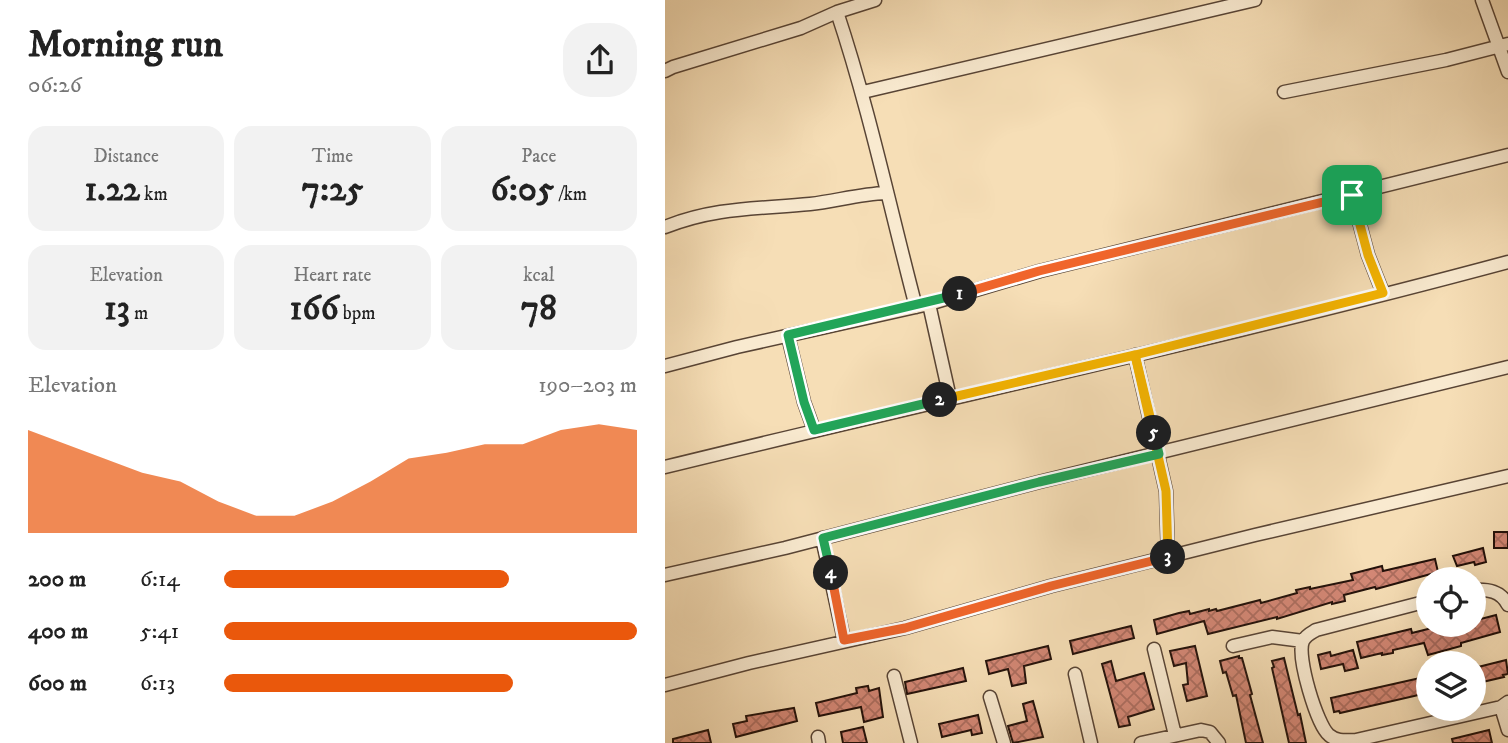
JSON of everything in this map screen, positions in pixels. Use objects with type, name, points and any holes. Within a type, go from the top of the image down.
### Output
[{"type":"street","points":[[665,54],[669,69],[801,28],[837,12],[876,0]]},
{"type":"street","points":[[863,92],[1255,0]]},
{"type":"street","points":[[1482,0],[1503,45],[1508,72]]},
{"type":"street","points":[[837,12],[863,92],[886,192],[950,398]]},
{"type":"street","points":[[1284,92],[1445,60],[1503,45]]},
{"type":"street","points":[[665,366],[922,305],[1039,271],[1508,155]]},
{"type":"street","points":[[665,227],[725,209],[813,203],[857,194],[886,192]]},
{"type":"street","points":[[1352,195],[1368,255],[1383,293]]},
{"type":"street","points":[[665,467],[1135,355],[1508,262]]},
{"type":"street","points":[[788,335],[804,402],[814,430]]},
{"type":"street","points":[[1135,355],[1166,491],[1168,558]]},
{"type":"street","points":[[665,575],[1508,368]]},
{"type":"street","points":[[665,685],[844,640],[905,628],[1051,586],[1255,535],[1508,476]]},
{"type":"street","points":[[823,538],[844,640]]},
{"type":"street","points":[[1486,589],[1505,598],[1508,605]]},
{"type":"street","points":[[1233,646],[1272,637],[1303,640],[1316,630],[1416,604]]},
{"type":"street","points":[[1303,640],[1302,657],[1318,718],[1331,737],[1342,741],[1356,740],[1504,705],[1508,730]]},
{"type":"street","points":[[1154,649],[1175,735]]},
{"type":"street","points":[[1075,674],[1091,743]]},
{"type":"street","points":[[894,676],[911,743]]},
{"type":"street","points":[[990,697],[1004,743]]},
{"type":"street","points":[[1141,743],[1201,730],[1210,733],[1219,743]]},
{"type":"building","points":[[1494,532],[1508,532],[1508,548],[1494,548]]},
{"type":"building","points":[[1483,548],[1486,562],[1457,566],[1453,556]]},
{"type":"building","points":[[1435,559],[1437,567],[1416,567],[1416,578],[1344,595],[1345,601],[1332,602],[1277,619],[1208,634],[1204,621],[1157,634],[1154,620],[1179,613],[1189,611],[1190,614],[1209,609],[1217,611],[1260,600],[1261,603],[1297,593],[1296,590],[1353,580],[1351,574],[1382,566],[1383,571]]},
{"type":"building","points":[[1496,615],[1500,632],[1486,636],[1486,618]]},
{"type":"building","points":[[1131,626],[1134,638],[1073,654],[1070,641]]},
{"type":"building","points":[[1411,629],[1412,633],[1416,632],[1416,637],[1482,637],[1443,651],[1427,651],[1424,643],[1393,650],[1393,653],[1361,658],[1357,642]]},
{"type":"building","points":[[1048,646],[1051,659],[1024,666],[1026,683],[1012,686],[1008,669],[989,674],[986,661]]},
{"type":"building","points":[[1195,646],[1207,696],[1187,701],[1183,685],[1188,684],[1186,663],[1174,666],[1170,651]]},
{"type":"building","points":[[1353,650],[1358,668],[1345,671],[1343,664],[1321,669],[1318,655],[1330,652],[1331,656]]},
{"type":"building","points":[[1239,656],[1242,658],[1252,694],[1250,695],[1263,743],[1246,743],[1236,695],[1233,696],[1226,672],[1223,673],[1220,661]]},
{"type":"building","points":[[1284,658],[1306,743],[1289,743],[1272,668],[1272,661]]},
{"type":"building","points":[[1506,660],[1508,674],[1486,681],[1486,665]]},
{"type":"building","points":[[1111,661],[1116,681],[1144,673],[1154,709],[1128,717],[1130,725],[1119,727],[1102,664]]},
{"type":"building","points":[[963,668],[966,681],[907,694],[905,682]]},
{"type":"building","points":[[1416,679],[1416,696],[1340,713],[1334,712],[1331,698]]},
{"type":"building","points":[[868,686],[869,691],[879,688],[883,717],[864,722],[861,707],[819,716],[816,703],[857,693],[856,688]]},
{"type":"building","points":[[1033,701],[1043,737],[1013,743],[1008,726],[1027,721],[1023,704]]},
{"type":"building","points":[[794,708],[797,721],[736,737],[733,724],[747,721],[746,716]]},
{"type":"building","points":[[978,715],[982,733],[972,735],[971,730],[942,737],[939,724]]},
{"type":"building","points":[[863,727],[867,743],[843,743],[841,732]]},
{"type":"building","points":[[708,730],[711,743],[673,743],[673,739]]},
{"type":"building","points":[[1489,730],[1492,743],[1453,743],[1452,739]]},
{"type":"route","points":[[1352,195],[1289,208],[1039,271],[929,304],[788,335],[804,402],[814,430],[1135,355],[1159,454],[1166,491],[1168,558],[1051,586],[905,628],[844,640],[823,538],[1159,454],[1135,355],[1383,293],[1368,255],[1352,195]]}]
